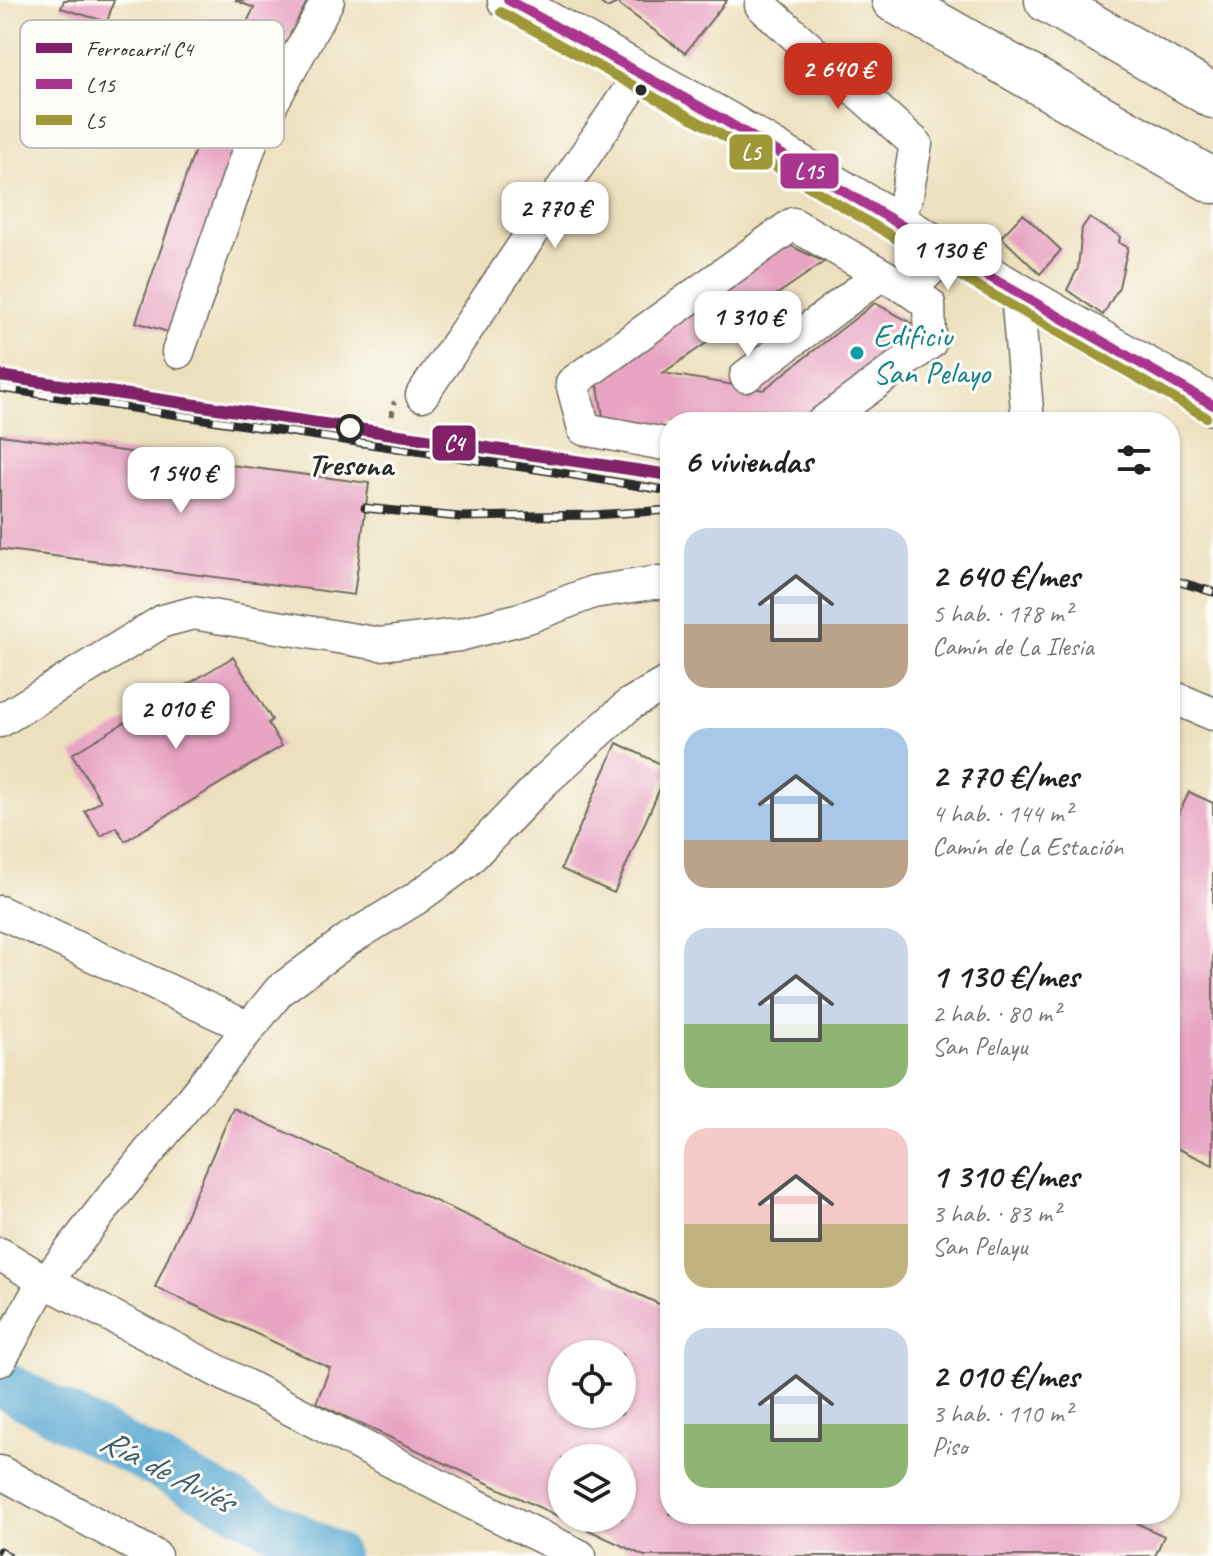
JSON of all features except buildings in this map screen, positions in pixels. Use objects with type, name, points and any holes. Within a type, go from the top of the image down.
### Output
[{"type":"highway","points":[[894,0],[1213,181]]},
{"type":"highway","points":[[1047,0],[1213,96]]},
{"type":"main road","points":[[514,2],[1201,398]]},
{"type":"street","points":[[284,81],[328,0]]},
{"type":"street","points":[[761,5],[916,144],[907,195],[898,223]]},
{"type":"street","points":[[422,395],[641,73]]},
{"type":"street","points":[[178,352],[249,148]]},
{"type":"street","points":[[660,443],[584,429],[572,383],[793,224],[929,304],[930,343],[837,412]]},
{"type":"street","points":[[909,290],[948,253]]},
{"type":"street","points":[[746,376],[880,275]]},
{"type":"street","points":[[1017,293],[1027,412]]},
{"type":"street","points":[[0,721],[163,621],[193,613],[380,644],[459,635],[528,617],[593,592],[660,583]]},
{"type":"street","points":[[0,1360],[41,1289],[280,990],[349,939],[415,899],[466,862],[543,782],[630,704],[660,687]]},
{"type":"street","points":[[1180,700],[1213,714]]},
{"type":"street","points":[[0,912],[249,1028]]},
{"type":"street","points":[[0,1254],[41,1289],[580,1556]]},
{"type":"street","points":[[0,1472],[155,1556]]},
{"type":"path","points":[[555,476],[558,453]]},
{"type":"waterway","name":"Ría de Avilés","points":[[0,1383],[334,1556]]},
{"type":"railway","points":[[0,388],[660,489]]},
{"type":"railway","points":[[365,508],[460,517],[660,511]]},
{"type":"railway","points":[[1180,582],[1213,592]]},
{"type":"railway","points":[[0,1551],[8,1556]]},
{"type":"rail line","name":"C4","points":[[0,376],[660,474]]},
{"type":"transit line","name":"L15","points":[[508,0],[722,119],[1213,405]]},
{"type":"transit line","name":"L5","points":[[501,12],[715,131],[1206,417]]},
{"type":"place","name":"Edificiu San Pelayo","points":[[857,353]]},
{"type":"place","name":"Tresona","points":[[350,428]]}]
